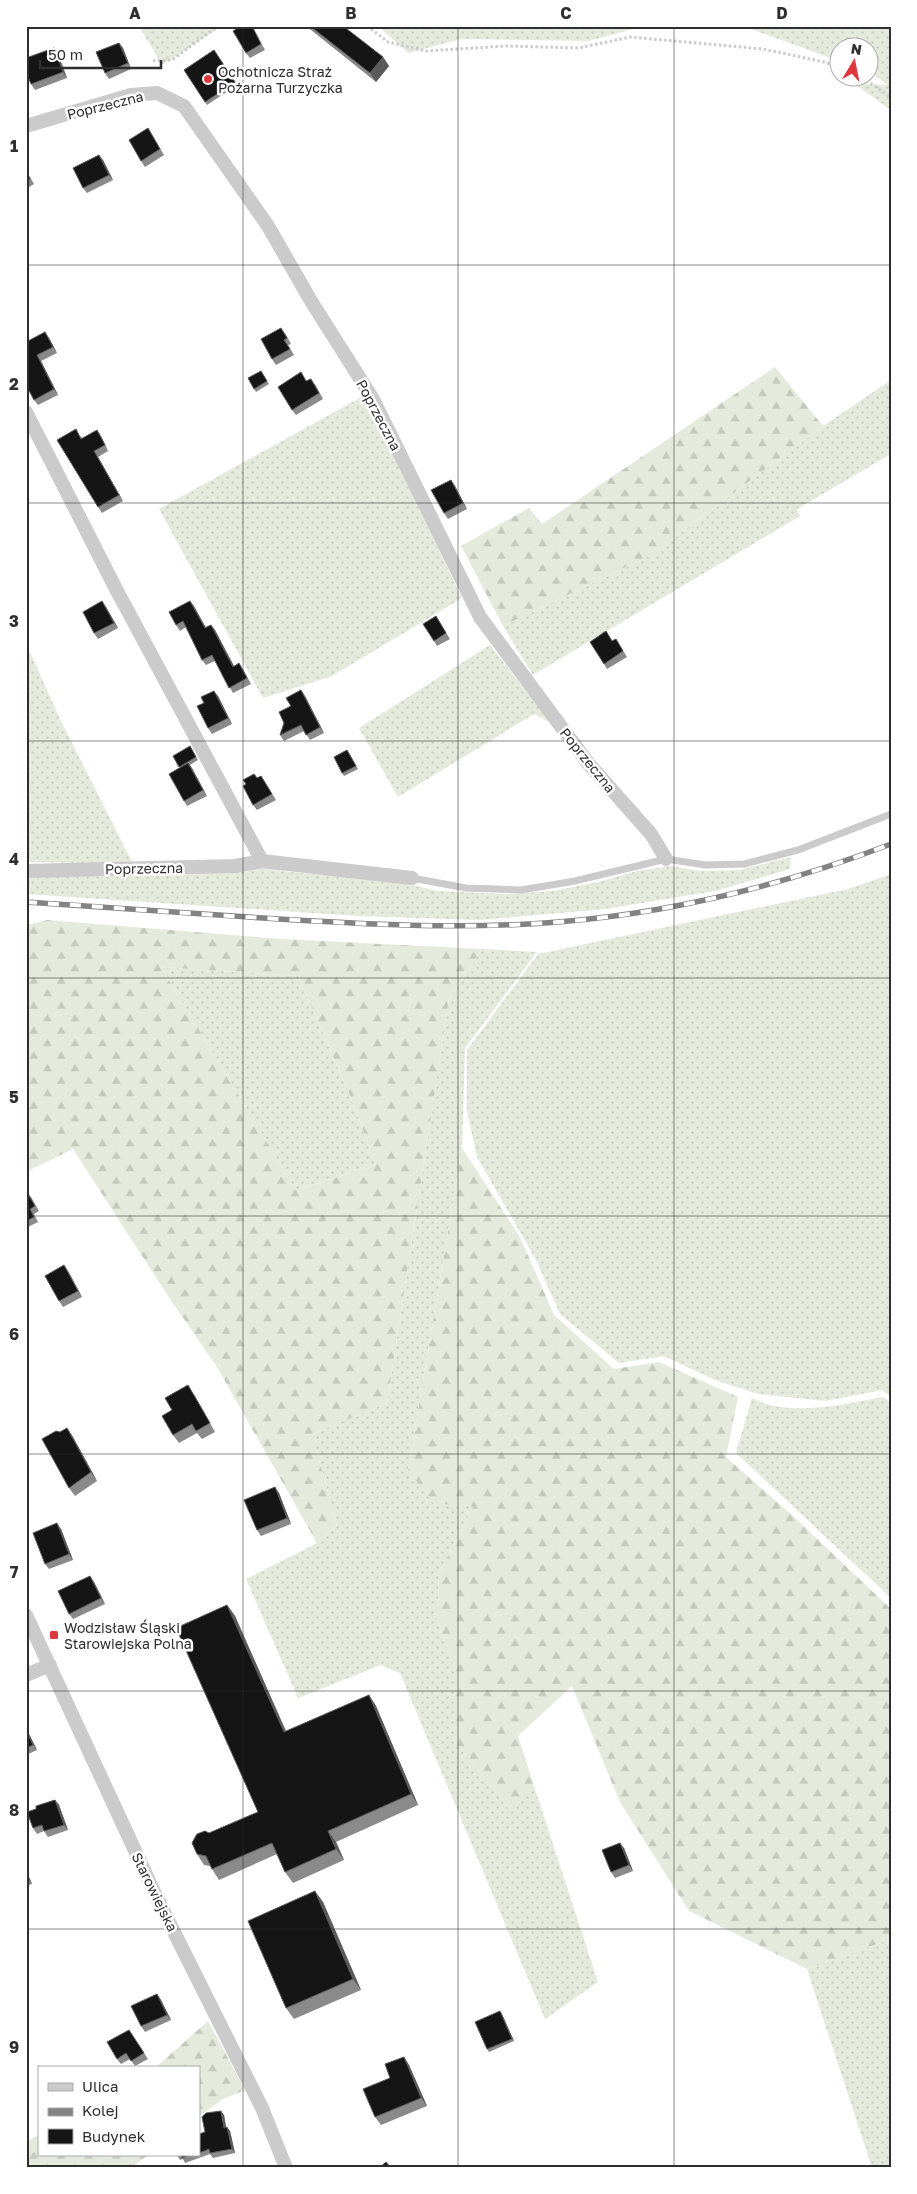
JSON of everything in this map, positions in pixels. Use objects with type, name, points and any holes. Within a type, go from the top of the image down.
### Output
[{"type":"street","name":"Poprzeczna","points":[[26,126],[132,95],[157,93],[184,106],[268,226],[311,301],[373,399],[480,617],[588,763],[651,834],[666,859]]},
{"type":"street","points":[[26,412],[116,588],[262,861]]},
{"type":"street","name":"Poprzeczna","points":[[26,871],[235,866],[262,861],[412,878]]},
{"type":"street","name":"Starowiejska","points":[[26,1615],[156,1896],[262,2108],[286,2168]]},
{"type":"street","points":[[26,1675],[50,1665]]},
{"type":"lane","name":"Poprzeczna","points":[[412,878],[466,888],[521,890],[575,881],[666,859],[706,865],[744,864],[798,850],[891,814]]},
{"type":"path","points":[[153,61],[172,60],[218,26]]},
{"type":"path","points":[[367,26],[388,42],[426,50],[506,46],[579,48],[630,36],[763,49],[830,64]]},
{"type":"path","points":[[876,88],[891,98]]},
{"type":"green space","points":[[139,26],[222,26],[162,65]]},
{"type":"green space","points":[[378,26],[644,26],[589,41],[461,39],[408,53]]},
{"type":"green space","points":[[743,26],[891,26],[891,110],[860,88],[880,88],[880,85],[887,85],[880,79],[880,38],[830,38],[830,58]]},
{"type":"green space","points":[[775,367],[823,426],[651,555],[503,626],[461,546],[529,508],[542,524]]},
{"type":"green space","points":[[891,380],[891,454],[797,509],[800,516],[533,675],[503,626],[651,555],[823,426]]},
{"type":"green space","points":[[365,395],[462,598],[332,676],[263,698],[159,509]]},
{"type":"green space","points":[[26,643],[60,719],[133,864],[26,862]]},
{"type":"green space","points":[[490,645],[551,723],[534,714],[398,797],[359,728]]},
{"type":"green space","points":[[791,857],[790,869],[715,891],[606,909],[480,920],[358,916],[26,894],[26,875],[226,873],[260,867],[290,872],[387,879],[437,891],[508,894],[553,891],[598,882],[637,871],[672,866],[700,871],[739,870]]},
{"type":"green space","points":[[891,874],[891,1397],[882,1390],[826,1401],[758,1394],[715,1380],[664,1356],[619,1363],[560,1314],[536,1260],[477,1157],[467,1111],[467,1050],[538,954],[848,889]]},
{"type":"green space","points":[[47,920],[282,939],[482,949],[449,999],[387,1403],[312,1434],[337,1525],[317,1543],[217,1367],[168,1296],[73,1149],[28,1171],[26,1169],[26,925]],"holes":[[[161,967],[298,976],[349,1093],[376,1165],[296,1190]]]},
{"type":"green space","points":[[482,949],[537,952],[465,1048],[462,1148],[408,1470],[473,1507],[439,1574],[437,1620],[455,1670],[455,1742],[508,1808],[534,1786],[598,1982],[545,2019],[400,1673],[381,1665],[298,1698],[246,1579],[317,1543],[337,1525],[312,1434],[387,1403],[449,999]]},
{"type":"green space","points":[[161,967],[298,976],[349,1093],[376,1165],[296,1190]]},
{"type":"green space","points":[[462,1148],[520,1237],[554,1315],[614,1369],[659,1362],[738,1397],[726,1457],[792,1515],[891,1609],[891,1939],[807,1969],[689,1911],[620,1802],[572,1686],[518,1736],[534,1786],[508,1808],[455,1742],[455,1670],[437,1620],[439,1574],[473,1507],[433,1503],[408,1470]]},
{"type":"green space","points":[[883,1397],[891,1403],[891,1598],[736,1453],[752,1398],[782,1407],[816,1408]]},
{"type":"green space","points":[[891,1939],[891,2168],[872,2168],[807,1969]]},
{"type":"green space","points":[[208,2021],[245,2090],[221,2100],[200,2116],[200,2066],[157,2066]]},
{"type":"green space","points":[[38,2136],[38,2156],[147,2156],[131,2168],[26,2168],[26,2142]]},
{"type":"building","points":[[241,26],[252,26],[261,44],[246,53],[233,31]]},
{"type":"building","points":[[310,26],[343,26],[383,57],[370,73]]},
{"type":"building","points":[[119,43],[128,63],[105,73],[96,52]]},
{"type":"building","points":[[54,48],[63,72],[31,84],[26,72],[26,58]]},
{"type":"building","points":[[214,50],[235,82],[205,102],[184,70]]},
{"type":"building","points":[[148,128],[160,149],[141,161],[129,140]]},
{"type":"building","points":[[99,155],[109,175],[83,188],[73,168]]},
{"type":"building","points":[[26,171],[30,179],[26,181]]},
{"type":"building","points":[[281,328],[287,338],[284,340],[290,349],[272,359],[261,339]]},
{"type":"building","points":[[45,332],[53,347],[37,355],[54,389],[34,400],[26,385],[26,370],[28,369],[26,365],[26,342]]},
{"type":"building","points":[[261,371],[267,381],[254,389],[248,378]]},
{"type":"building","points":[[301,372],[306,381],[311,379],[319,393],[292,410],[278,387]]},
{"type":"building","points":[[76,429],[81,439],[97,430],[105,445],[94,451],[119,495],[98,507],[57,440]]},
{"type":"building","points":[[451,480],[463,503],[444,513],[431,490]]},
{"type":"building","points":[[102,601],[114,623],[94,633],[83,612]]},
{"type":"building","points":[[190,601],[205,628],[211,625],[233,667],[239,663],[247,678],[229,688],[212,655],[202,660],[183,621],[176,625],[169,612]]},
{"type":"building","points":[[436,616],[446,633],[434,641],[423,624]]},
{"type":"building","points":[[606,631],[612,641],[616,639],[623,651],[604,664],[590,642]]},
{"type":"building","points":[[301,690],[320,727],[306,735],[301,725],[280,735],[284,723],[279,712],[291,706],[286,698]]},
{"type":"building","points":[[214,691],[228,718],[208,728],[197,706],[204,703],[201,697]]},
{"type":"building","points":[[190,746],[196,757],[179,767],[173,756]]},
{"type":"building","points":[[347,750],[356,766],[342,773],[334,757]]},
{"type":"building","points":[[188,763],[203,790],[184,801],[169,774]]},
{"type":"building","points":[[254,774],[257,778],[261,776],[272,794],[253,805],[243,786],[246,784],[243,780]]},
{"type":"building","points":[[26,1192],[35,1206],[30,1209],[34,1217],[26,1221]]},
{"type":"building","points":[[64,1265],[78,1291],[59,1301],[45,1276]]},
{"type":"building","points":[[188,1385],[210,1423],[196,1431],[192,1424],[173,1435],[162,1416],[172,1410],[165,1398]]},
{"type":"building","points":[[67,1428],[91,1472],[69,1488],[42,1439],[56,1431],[60,1432]]},
{"type":"building","points":[[275,1487],[287,1518],[257,1530],[244,1500]]},
{"type":"building","points":[[57,1523],[69,1554],[45,1564],[33,1533]]},
{"type":"building","points":[[90,1576],[101,1598],[69,1614],[58,1591]]},
{"type":"building","points":[[227,1605],[284,1732],[369,1695],[411,1794],[328,1831],[336,1849],[285,1872],[272,1843],[212,1869],[206,1856],[197,1854],[192,1843],[197,1834],[205,1831],[209,1833],[258,1812],[176,1628]]},
{"type":"building","points":[[26,1730],[33,1745],[26,1748]]},
{"type":"building","points":[[55,1800],[64,1825],[44,1831],[42,1825],[33,1828],[27,1812],[36,1809],[36,1806]]},
{"type":"building","points":[[620,1843],[629,1865],[611,1872],[602,1850]]},
{"type":"building","points":[[315,1891],[353,1979],[286,2008],[248,1921]]},
{"type":"building","points":[[157,1994],[167,2015],[141,2026],[131,2006]]},
{"type":"building","points":[[500,2011],[512,2039],[487,2049],[475,2022]]},
{"type":"building","points":[[129,2030],[144,2053],[131,2061],[126,2053],[117,2059],[107,2042]]},
{"type":"building","points":[[404,2057],[421,2098],[375,2117],[363,2089],[390,2078],[385,2064]]},
{"type":"building","points":[[221,2111],[224,2128],[227,2127],[232,2149],[210,2153],[209,2149],[200,2153],[200,2134],[205,2132],[202,2117],[206,2113]]},
{"type":"building","points":[[386,2162],[391,2168],[379,2168]]},
{"type":"railway","points":[[26,902],[374,924],[484,926],[558,922],[643,912],[727,895],[810,872],[891,844]]},
{"type":"place","name":"Ochotnicza Straż Pożarna Turzyczka","points":[[208,79]]},
{"type":"place","name":"Wodzisław Śląski Starowiejska Polna","points":[[54,1635]]}]
